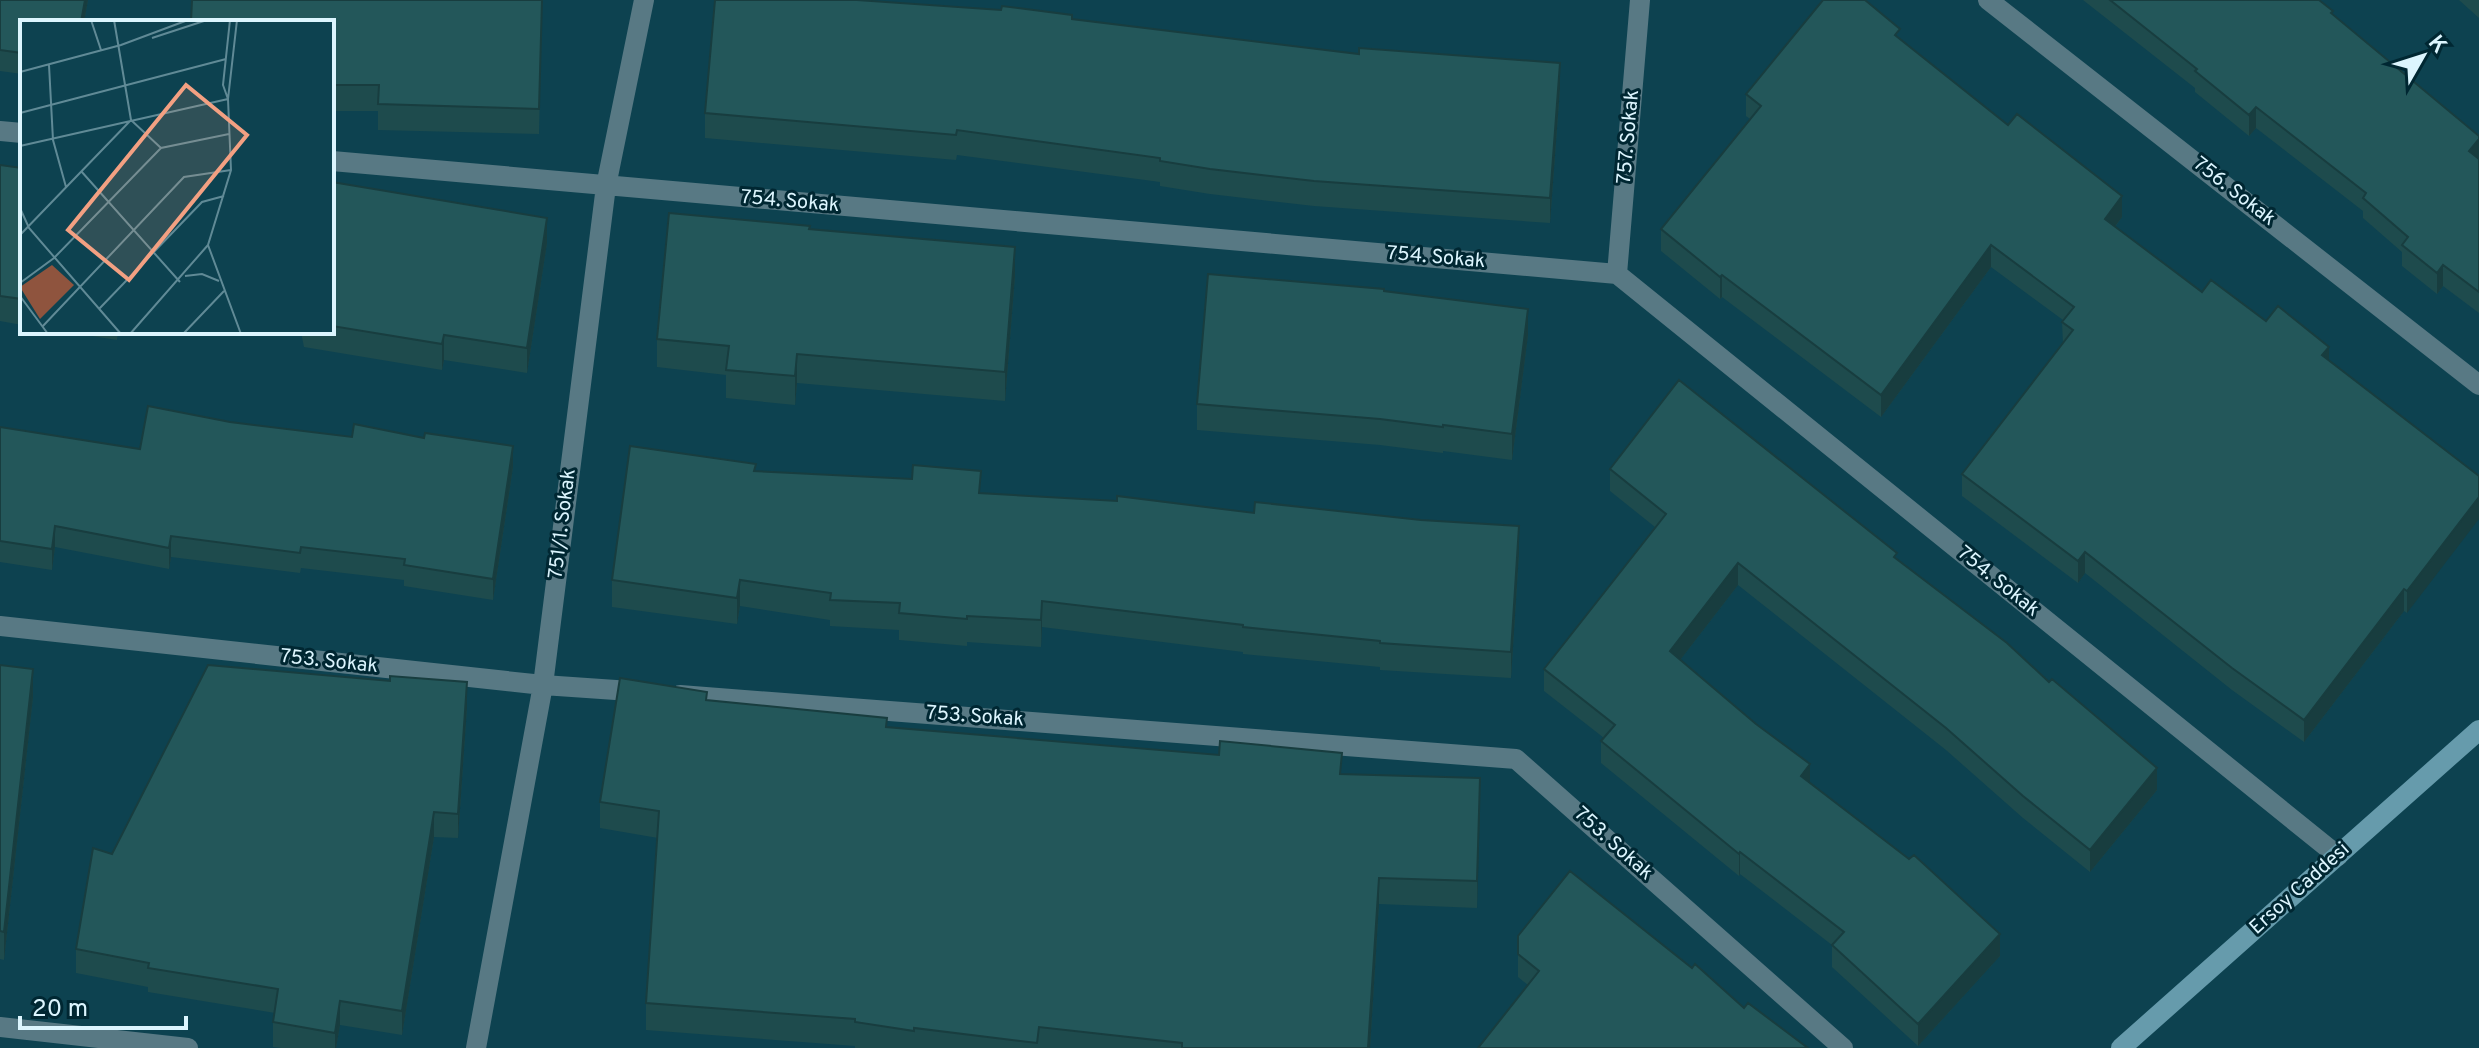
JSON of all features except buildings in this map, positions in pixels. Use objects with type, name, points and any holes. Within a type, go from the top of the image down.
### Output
[{"type":"main road","name":"Ersoy Caddesi","points":[[2121,1048],[2479,730]]},
{"type":"street","name":"751/1. Sokak","points":[[476,1048],[543,685],[606,186],[644,0]]},
{"type":"street","name":"757. Sokak","points":[[1617,274],[1640,0]]},
{"type":"street","name":"756. Sokak","points":[[1988,0],[2479,385]]},
{"type":"street","points":[[0,131],[20,133]]},
{"type":"street","name":"754. Sokak","points":[[334,161],[1617,274],[2338,856]]},
{"type":"street","name":"753. Sokak","points":[[0,626],[543,685],[1516,759],[1843,1048]]},
{"type":"street","points":[[0,1027],[188,1048]]}]
